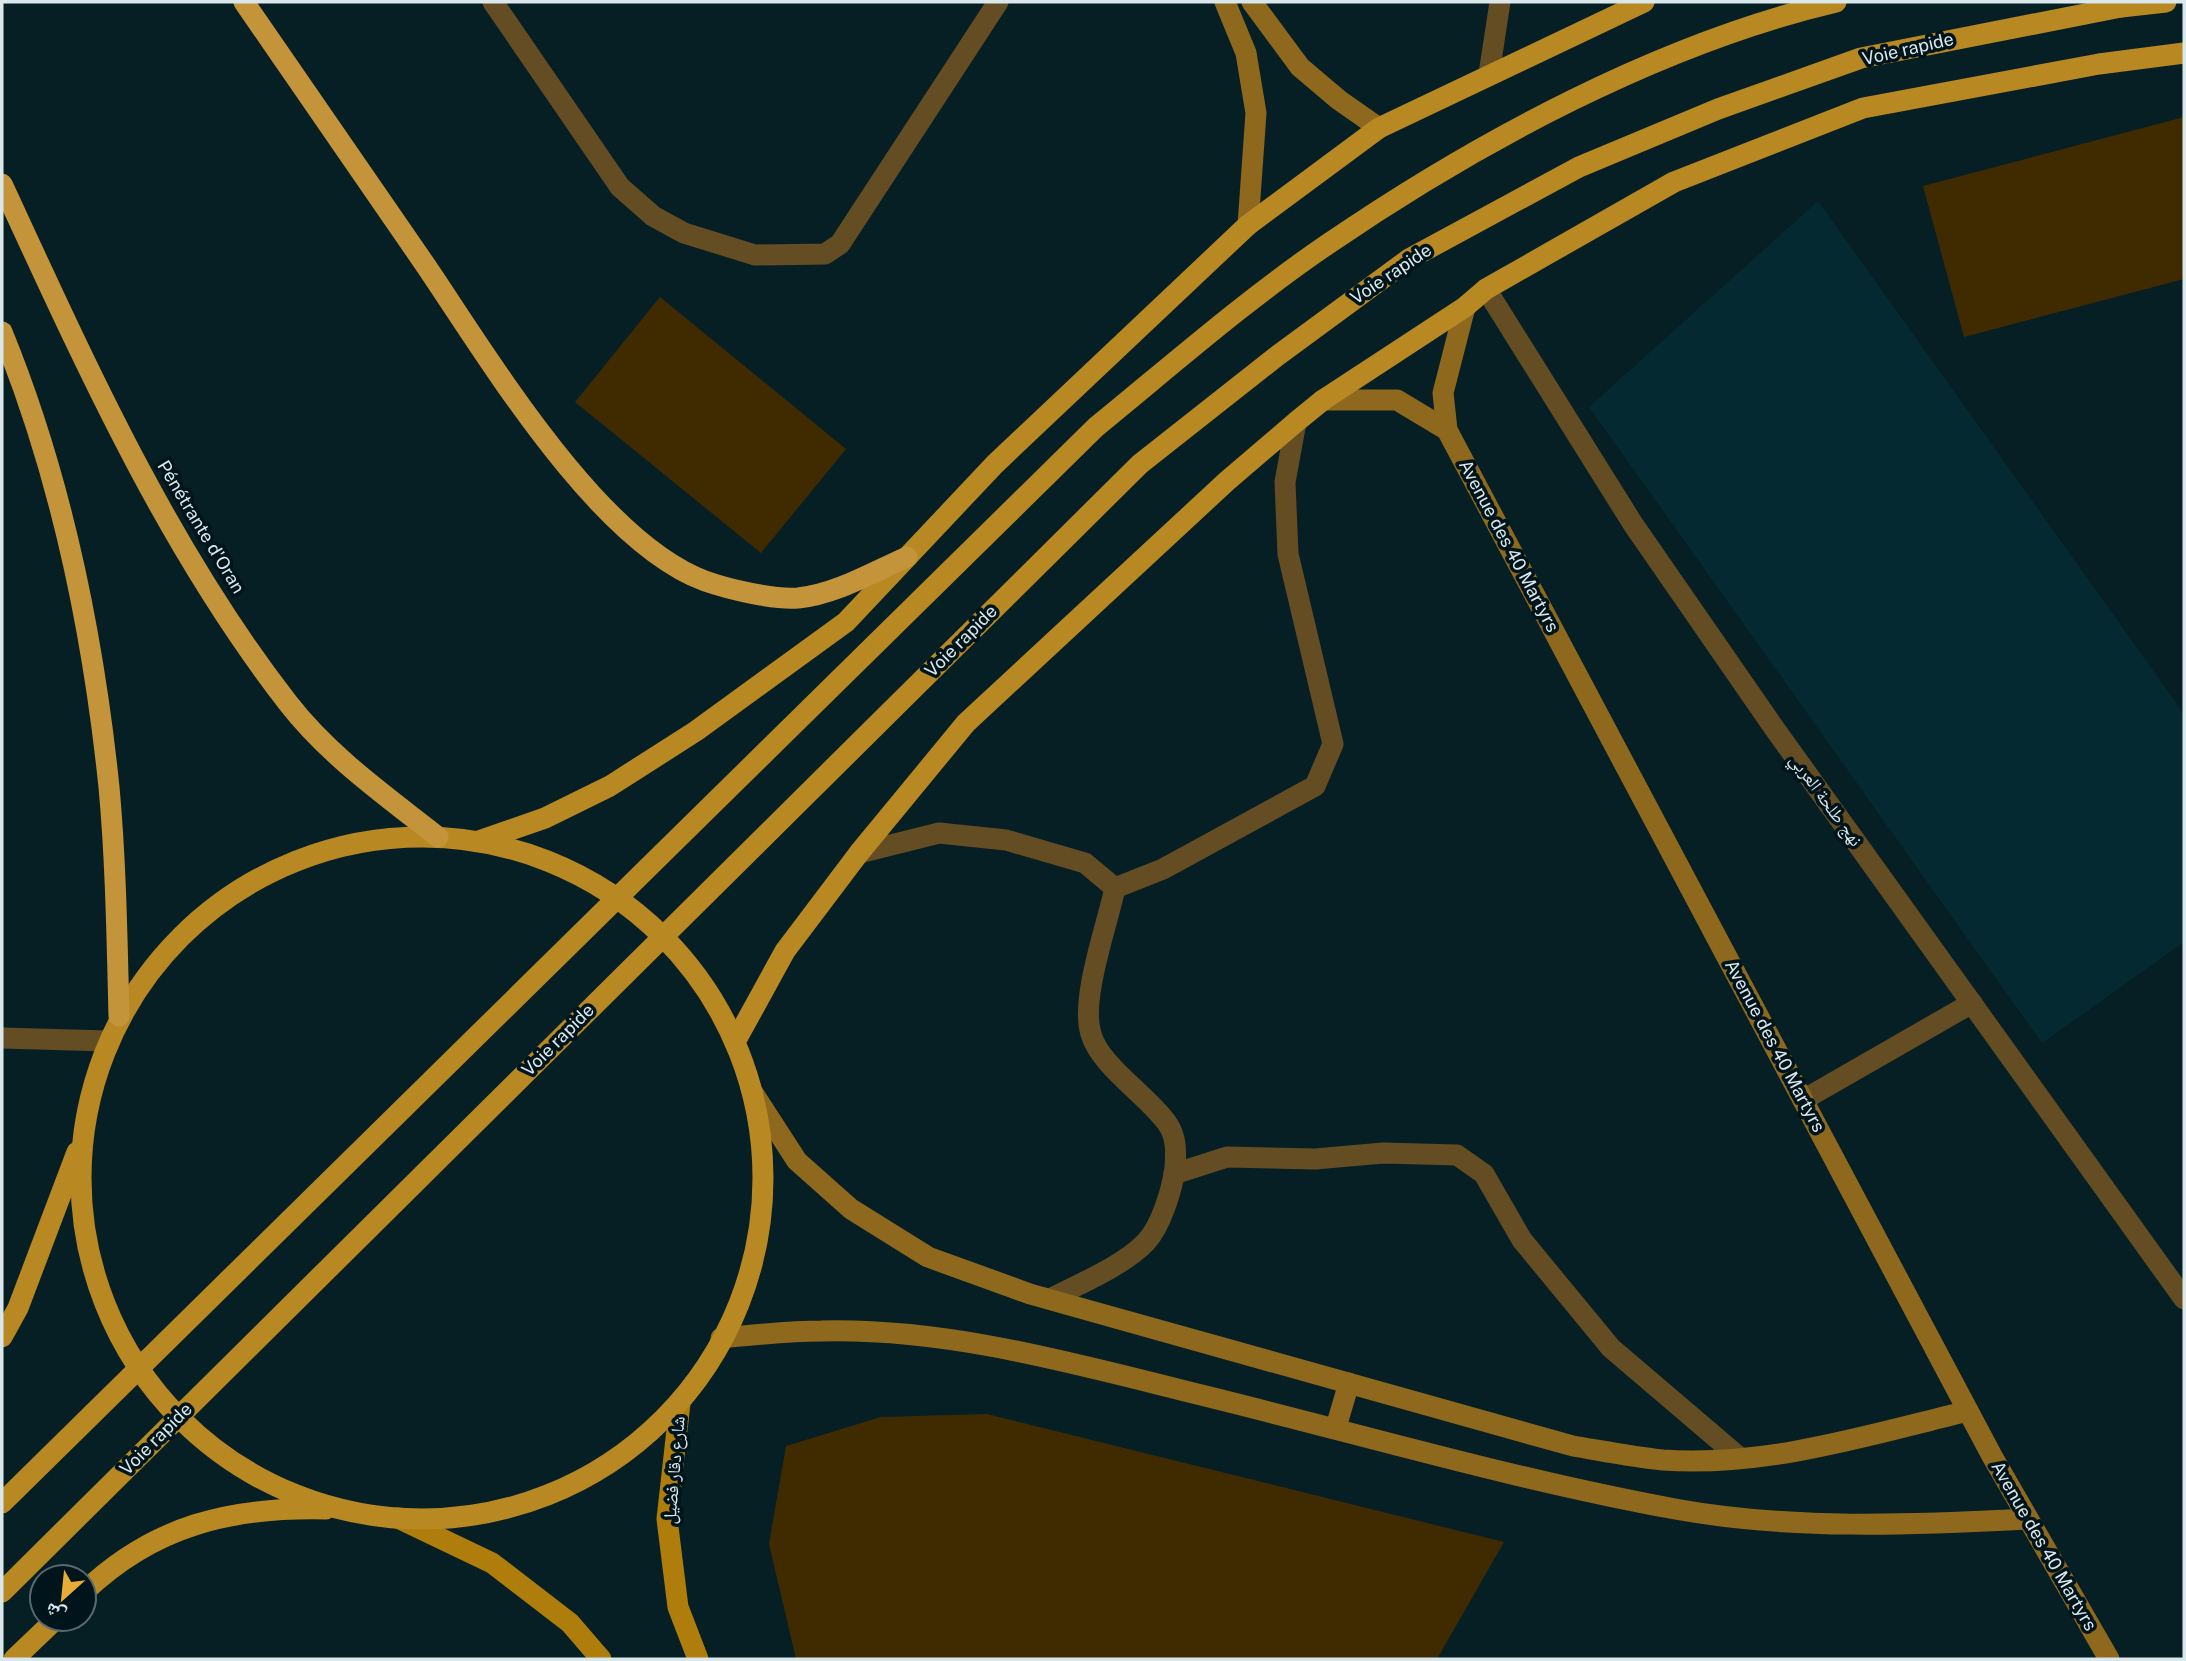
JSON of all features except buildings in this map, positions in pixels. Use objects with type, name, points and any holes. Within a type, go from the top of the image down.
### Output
[{"type":"highway","points":[[244,2],[512,391],[565,462],[615,519],[658,554],[703,580],[746,592],[797,598],[845,584],[907,557]]},
{"type":"highway","points":[[479,841],[545,818],[610,786],[696,731],[846,622],[995,464],[1248,225],[1379,128],[1644,2]]},
{"type":"highway","points":[[2,1503],[1086,437],[1203,339],[1327,245],[1440,172],[1689,46],[1836,2]]},
{"type":"highway","name":"Voie rapide","points":[[2,1592],[1140,464],[1277,356],[1409,259],[1579,167],[1706,114],[1861,58],[2121,7],[2166,2]]},
{"type":"highway","points":[[734,1042],[785,951],[859,853],[966,723],[1217,490],[1323,400],[1465,307],[1486,289],[1674,182],[1863,108],[2099,64],[2184,53]]},
{"type":"highway","name":"Pénétrante d'Oran","points":[[2,184],[104,403],[194,565],[289,704],[346,764],[438,837]]},
{"type":"highway","points":[[2,332],[41,440],[61,511],[92,660],[109,789],[119,1016]]},
{"type":"highway","points":[[2,1337],[18,1308],[80,1144],[89,1092],[119,1016],[163,953],[210,909],[287,863],[361,841],[438,837],[479,841],[572,871],[653,926],[701,976],[734,1042],[753,1093],[764,1189],[748,1283],[706,1370],[680,1403],[649,1435],[601,1469],[562,1490],[514,1508],[463,1516],[398,1518],[338,1510],[269,1508],[165,1534],[98,1578]]},
{"type":"highway","points":[[80,1144],[85,1238],[101,1298],[125,1349],[172,1412],[248,1472],[338,1510]]},
{"type":"highway","points":[[14,1659],[41,1633]]},
{"type":"main road","points":[[1225,2],[1246,53],[1256,113],[1248,225]]},
{"type":"main road","points":[[1252,2],[1300,67],[1339,100],[1379,128]]},
{"type":"main road","points":[[1447,430],[1443,393],[1465,307]]},
{"type":"main road","points":[[1323,400],[1397,400],[1447,430]]},
{"type":"main road","name":"Avenue des 40 Martyrs","points":[[1447,430],[1968,1412],[2109,1659]]},
{"type":"main road","points":[[753,1093],[797,1161],[851,1209],[928,1257],[1050,1299],[1573,1446],[1664,1460],[1740,1458],[1804,1450],[1968,1412]]},
{"type":"main road","points":[[721,1338],[822,1330],[913,1335],[979,1344],[1336,1427],[1574,1489],[1679,1510],[1785,1522],[1915,1525],[2028,1519]]},
{"type":"main road","points":[[1336,1427],[1349,1383]]},
{"type":"main road","name":"شارع دقار فضيل","points":[[680,1403],[667,1519],[678,1607],[698,1659]]},
{"type":"main road","points":[[398,1518],[492,1563],[570,1623],[601,1659]]},
{"type":"street","points":[[494,2],[620,187],[653,216],[696,237],[755,255],[784,256],[825,254],[840,244],[998,2]]},
{"type":"street","points":[[1489,74],[1500,2]]},
{"type":"street","name":"نهج طلحة العربي","points":[[1486,289],[1633,524],[1780,737],[2184,1298]]},
{"type":"street","points":[[1115,888],[1163,869],[1315,786],[1333,744],[1288,554],[1285,482],[1296,422]]},
{"type":"street","points":[[859,853],[939,834],[1006,840],[1085,863],[1115,888]]},
{"type":"street","points":[[1050,1299],[1104,1272],[1147,1241],[1172,1192],[1177,1147],[1169,1125],[1116,1072],[1091,1035],[1089,988],[1103,943],[1115,888]]},
{"type":"street","points":[[1803,1100],[1972,1003]]},
{"type":"street","points":[[2,1038],[107,1041]]},
{"type":"street","points":[[1174,1174],[1227,1157],[1315,1159],[1383,1153],[1457,1155],[1484,1174],[1522,1240],[1611,1349],[1740,1458]]},
{"type":"shaded area","points":[[2184,117],[2184,279],[1964,337],[1923,186]]},
{"type":"shaded area","points":[[1818,201],[2184,714],[2184,942],[2042,1043],[1589,407]]},
{"type":"shaded area","points":[[660,297],[846,449],[761,553],[575,402]]},
{"type":"shaded area","points":[[987,1414],[1504,1542],[1437,1659],[796,1659],[769,1544],[786,1446],[881,1417]]}]
